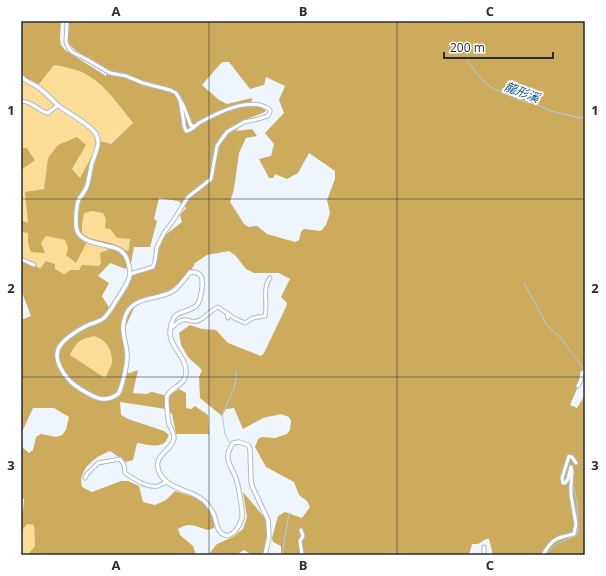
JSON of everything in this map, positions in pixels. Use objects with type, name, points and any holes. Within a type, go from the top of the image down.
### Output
[{"type":"street","points":[[67,21],[66,42],[68,48],[72,52],[110,73],[126,76],[176,93],[184,107],[191,126],[195,126]]},
{"type":"street","points":[[21,76],[24,80],[38,87],[58,105],[88,126],[95,133],[98,139],[97,148],[91,166],[88,184],[79,200],[76,226],[78,232],[84,238],[122,252],[127,259],[130,274],[128,282],[103,318],[82,328],[61,345],[58,349],[57,355],[59,364],[66,377],[73,384],[98,398],[111,398],[116,395],[121,388],[127,361],[127,353],[122,332],[123,323],[130,307],[136,302],[164,295],[181,284],[190,272],[198,273],[201,278],[199,301],[192,309],[176,315],[170,330],[170,338],[185,365],[186,377],[183,382],[167,396],[169,424],[174,436],[174,441],[159,460],[158,467],[160,474],[167,482],[199,497],[213,512],[217,529],[221,533],[230,535],[239,526],[242,518],[242,512],[236,477],[228,462],[228,456],[231,446],[234,443],[239,442],[248,445],[250,449],[252,486],[268,520],[269,536],[265,555]]},
{"type":"street","points":[[130,274],[152,267],[155,261],[157,247],[164,233],[188,197],[211,179],[217,146],[227,132],[244,122],[268,116],[270,112],[270,110],[264,106],[258,104],[231,107],[215,114],[189,131],[186,131],[180,100]]},
{"type":"street","points":[[21,101],[27,101],[33,104],[45,113],[48,113],[58,105]]},
{"type":"street","points":[[21,259],[34,264]]},
{"type":"street","points":[[170,330],[181,320],[200,320],[212,309],[218,307],[234,318],[245,323],[253,318],[265,316],[265,293],[267,280],[270,278]]},
{"type":"street","points":[[227,313],[228,318]]},
{"type":"street","points":[[578,386],[582,373],[585,371]]},
{"type":"street","points":[[543,555],[548,547],[558,538],[574,534],[576,524],[571,495],[571,467],[565,484],[563,483],[562,478],[569,456],[572,457],[576,463]]},
{"type":"street","points":[[85,478],[98,463],[120,459],[124,465],[125,473],[138,482],[157,486],[167,482]]},
{"type":"street","points":[[302,530],[303,536],[300,541],[302,555]]},
{"type":"street","points":[[484,547],[484,555]]},
{"type":"shaded area","points":[[21,21],[61,21],[60,38],[61,45],[65,50],[106,76],[109,70],[81,54],[71,46],[67,35],[69,21],[585,21],[585,370],[570,405],[577,408],[585,395],[585,555],[493,555],[489,539],[486,539],[478,544],[472,544],[469,555],[281,555],[281,546],[273,542],[272,538],[278,516],[285,512],[302,518],[310,507],[307,501],[299,495],[294,482],[266,467],[255,447],[258,439],[262,437],[275,438],[287,434],[290,430],[291,421],[289,417],[281,414],[263,418],[243,429],[234,408],[226,409],[222,416],[200,398],[199,377],[202,370],[188,357],[181,345],[179,333],[190,325],[202,329],[216,330],[228,343],[261,356],[264,353],[286,307],[287,303],[281,297],[290,279],[279,273],[254,273],[246,269],[235,255],[229,251],[207,255],[195,263],[186,280],[179,286],[160,297],[137,304],[125,328],[127,351],[126,372],[130,373],[138,370],[133,393],[146,394],[152,392],[168,396],[179,389],[186,393],[186,408],[191,409],[195,406],[208,415],[209,434],[176,434],[172,414],[166,409],[120,402],[121,415],[128,419],[164,431],[169,435],[167,440],[160,445],[137,443],[133,460],[126,462],[110,451],[105,453],[89,464],[82,475],[81,481],[82,487],[92,492],[121,481],[128,481],[139,486],[143,502],[155,505],[166,500],[175,491],[197,498],[210,510],[214,522],[214,528],[208,530],[196,526],[186,525],[178,529],[180,535],[193,546],[196,555],[30,555],[30,552],[35,546],[34,525],[27,524],[23,529],[21,536],[21,512],[23,512],[24,499],[21,497],[21,446],[29,453],[33,450],[36,437],[41,434],[56,437],[62,435],[66,430],[69,417],[54,408],[33,408],[21,434],[21,320],[31,316],[21,293],[21,258],[31,262],[40,269],[46,261],[55,264],[55,269],[64,274],[71,270],[79,270],[82,265],[99,266],[101,263],[100,253],[110,249],[87,242],[76,263],[66,255],[68,248],[65,240],[46,236],[41,243],[45,253],[31,252],[28,243],[28,233],[21,232],[21,220],[28,223],[25,192],[44,189],[48,158],[58,145],[77,137],[86,145],[72,169],[80,178],[100,141],[111,144],[133,123],[102,86],[89,76],[80,72],[54,65],[39,84],[34,87],[21,80]],"holes":[[[222,62],[229,62],[250,89],[264,85],[266,77],[285,86],[279,100],[284,113],[265,133],[274,144],[271,156],[259,159],[269,178],[273,178],[275,174],[287,179],[298,173],[309,153],[335,171],[335,179],[327,200],[330,213],[326,225],[321,231],[304,229],[301,232],[299,240],[295,242],[267,234],[257,226],[248,227],[244,224],[230,202],[234,189],[239,153],[246,138],[257,136],[252,129],[236,131],[244,120],[265,112],[266,104],[251,107],[252,98],[227,104],[219,100],[202,85]],[[159,198],[178,201],[186,208],[180,215],[182,222],[164,236],[152,267],[128,278],[125,289],[110,309],[102,296],[109,283],[98,276],[110,263],[130,269],[134,247],[150,247],[157,221],[154,219]],[[92,211],[103,213],[106,219],[105,228],[110,229],[117,238],[130,239],[129,249],[127,251],[111,243],[89,238],[82,233],[84,213]],[[94,336],[101,339],[109,348],[112,356],[112,364],[105,378],[70,355],[82,340]]]},
{"type":"shaded area","points":[[54,64],[72,68],[95,80],[112,97],[133,123],[110,144],[100,141],[101,136],[98,131],[86,121],[63,107],[39,84]]},
{"type":"shaded area","points":[[21,80],[34,87],[68,116],[92,130],[97,147],[80,178],[72,169],[48,158],[44,189],[28,224],[21,220],[21,170],[35,159],[27,148],[21,148]]},
{"type":"shaded area","points":[[21,148],[27,148],[35,160],[21,170]]},
{"type":"shaded area","points":[[92,211],[103,213],[117,238],[130,239],[129,249],[127,251],[111,243],[89,238],[82,233],[84,212]]},
{"type":"shaded area","points":[[21,232],[29,233],[28,243],[41,243],[46,236],[65,240],[76,262],[87,242],[110,249],[99,266],[82,265],[79,270],[71,270],[64,274],[55,269],[40,269],[34,264],[21,258]]},
{"type":"shaded area","points":[[94,336],[101,339],[111,352],[113,360],[105,378],[70,355],[79,342]]},
{"type":"shaded area","points":[[243,492],[269,523],[263,555],[252,555],[244,550],[236,555],[204,555],[209,554],[217,544],[233,537],[243,529],[247,517]]},
{"type":"shaded area","points":[[27,524],[34,525],[35,546],[30,552],[30,555],[21,555],[21,536],[23,529]]},
{"type":"waterway","name":"龍形溪","points":[[466,58],[479,77],[496,90],[551,111],[585,118]]},
{"type":"waterway","points":[[524,283],[547,325],[560,337],[583,368]]},
{"type":"waterway","points":[[229,442],[225,434],[222,414],[234,389],[236,371]]},
{"type":"waterway","points":[[546,555],[557,544],[577,535],[577,504],[574,487]]},
{"type":"waterway","points":[[282,555],[289,513]]}]
